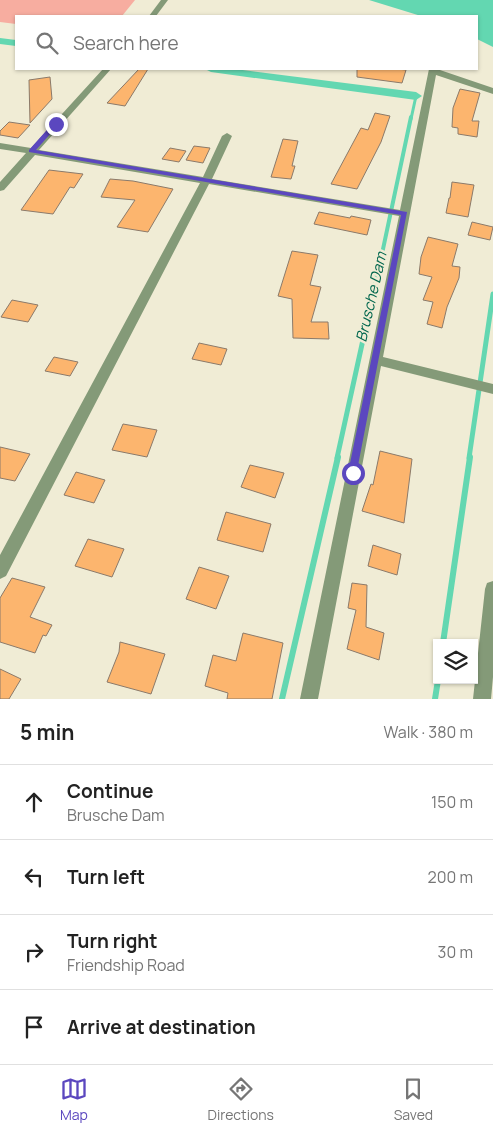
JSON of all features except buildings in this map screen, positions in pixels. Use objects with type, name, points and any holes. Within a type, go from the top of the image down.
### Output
[{"type":"street","points":[[153,15],[165,0]]},
{"type":"street","points":[[0,188],[31,151],[106,70]]},
{"type":"street","points":[[309,699],[375,360],[401,213],[433,70],[493,91]]},
{"type":"street","points":[[0,571],[206,180],[227,136]]},
{"type":"street","points":[[0,146],[401,213]]},
{"type":"street","points":[[375,360],[493,389]]},
{"type":"street","points":[[482,699],[493,589]]},
{"type":"shaded area","points":[[0,0],[135,0],[123,15],[15,15],[15,24],[0,22]]},
{"type":"shaded area","points":[[369,0],[493,0],[493,47],[478,40],[478,15],[418,15]]},
{"type":"waterway","name":"Brusche Dam","points":[[0,41],[15,43]]},
{"type":"waterway","name":"Brusche Dam","points":[[219,70],[416,96]]},
{"type":"waterway","name":"Brusche Dam","points":[[411,119],[416,96]]},
{"type":"waterway","name":"Brusche Dam","points":[[379,268],[411,117]]},
{"type":"waterway","name":"Brusche Dam","points":[[337,458],[379,267]]},
{"type":"waterway","points":[[469,458],[493,294]]},
{"type":"waterway","name":"Brusche Dam","points":[[282,699],[338,457]]},
{"type":"waterway","points":[[444,639],[470,457]]},
{"type":"waterway","points":[[435,699],[437,684]]},
{"type":"route","points":[[56,124],[31,151],[405,214],[353,473]]}]
